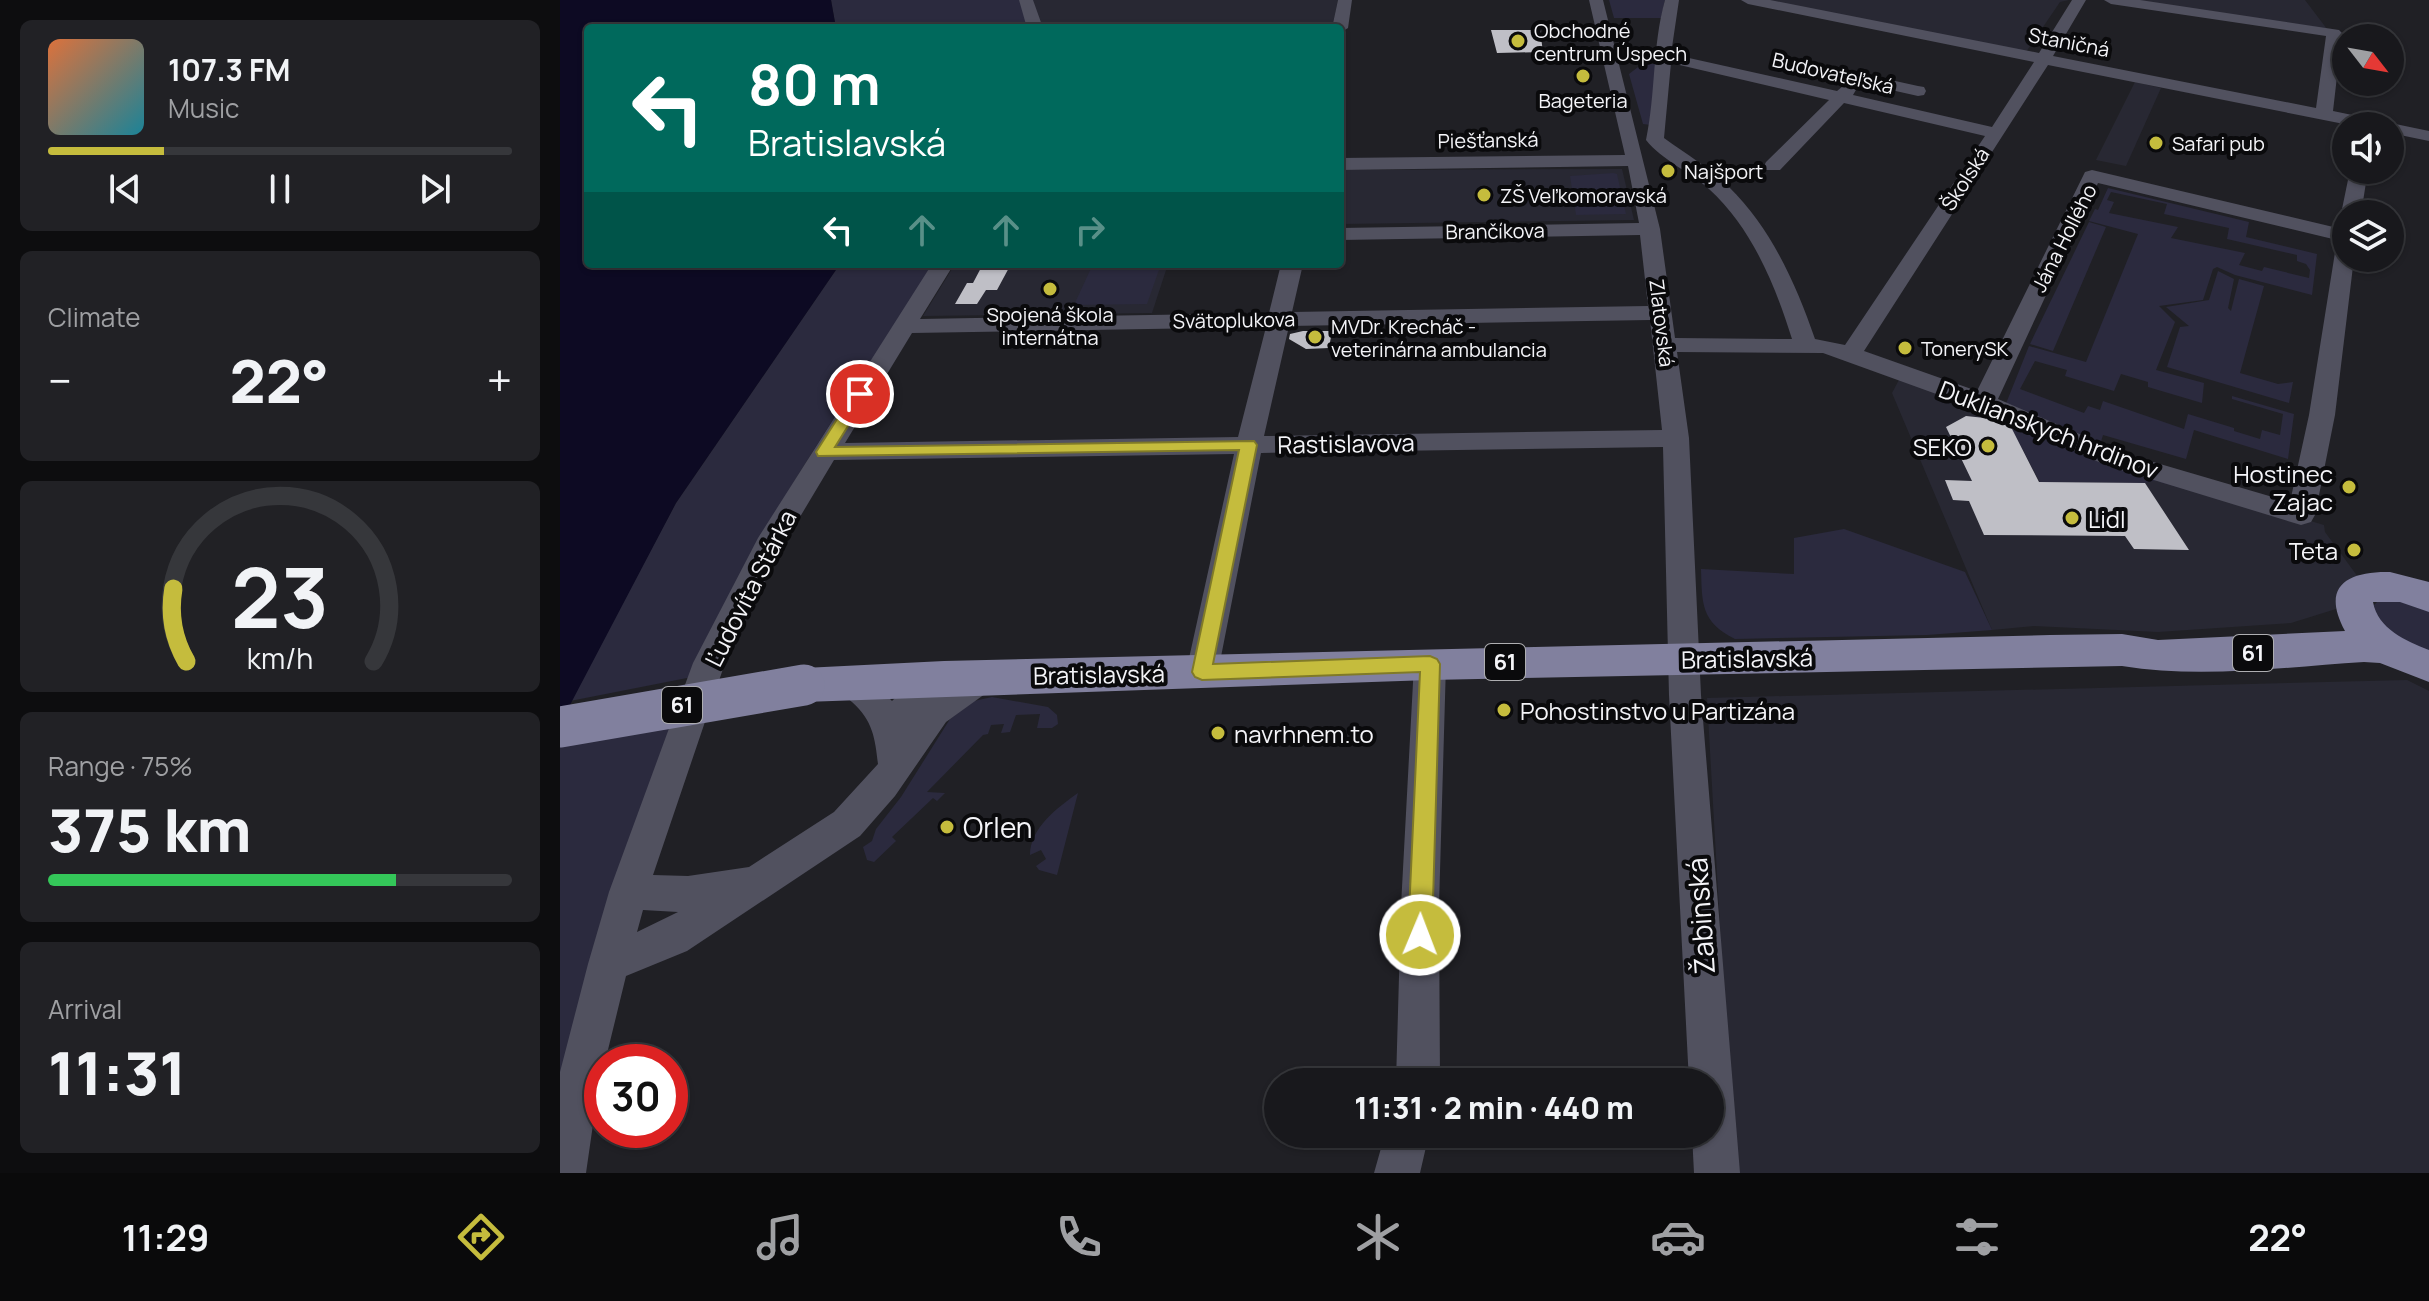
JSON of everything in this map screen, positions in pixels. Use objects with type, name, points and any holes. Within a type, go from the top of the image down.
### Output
[{"type":"main road","name":"Bratislavská","points":[[2413,661],[2362,629],[2353,615],[2353,597],[2362,589],[2378,586],[2413,592],[2429,564]]},
{"type":"main road","name":"Bratislavská","points":[[560,727],[804,685],[846,681],[1430,664],[2122,650],[2155,644],[2275,639],[2315,633],[2343,625],[2353,615]]},
{"type":"main road","name":"Bratislavská","points":[[2122,650],[2158,656],[2364,646],[2413,661]]},
{"type":"street","points":[[1026,0],[1034,24]]},
{"type":"street","points":[[1341,24],[1345,0]]},
{"type":"street","name":"Zlatovská","points":[[1596,0],[1631,130],[1637,164],[1636,160]]},
{"type":"street","points":[[1657,136],[1661,119],[1664,25],[1672,0]]},
{"type":"street","name":"Staničná","points":[[1748,0],[2332,117]]},
{"type":"street","name":"Školská","points":[[1849,356],[2079,0]]},
{"type":"street","points":[[2111,0],[2334,33],[2324,115]]},
{"type":"street","name":"Budovateľská","points":[[1661,56],[1995,133]]},
{"type":"street","points":[[1800,88],[1793,58],[1918,91]]},
{"type":"street","points":[[1773,166],[1860,78]]},
{"type":"street","points":[[1631,130],[1657,136],[1732,200],[1771,260],[1793,305],[1805,344]]},
{"type":"street","points":[[2404,131],[2429,136]]},
{"type":"street","name":"Zlatovská","points":[[1636,160],[1650,229],[1676,438],[1684,659]]},
{"type":"street","name":"Piešťanská","points":[[1344,164],[1636,160]]},
{"type":"street","name":"Jána Hollého","points":[[1984,402],[2092,176],[2332,236]]},
{"type":"street","name":"Brančíkova","points":[[1344,234],[1650,229]]},
{"type":"street","name":"Ľudovíta Stárka","points":[[563,1173],[578,1085],[628,892],[709,663],[768,545],[940,268]]},
{"type":"street","points":[[1202,672],[1249,445],[1291,268]]},
{"type":"street","name":"Duklianskych hrdinov","points":[[1666,345],[1826,346],[1984,402],[2117,460],[2301,515],[2322,415],[2342,272]]},
{"type":"street","name":"Svätoplukova","points":[[903,326],[1661,313]]},
{"type":"street","name":"Rastislavova","points":[[824,452],[1676,438]]},
{"type":"street","name":"Žabinská","points":[[1684,659],[1717,1173]]},
{"type":"street","points":[[1418,1068],[1420,906],[1430,664]]},
{"type":"street","points":[[608,964],[673,937],[711,915],[758,879],[847,824],[867,805],[934,712],[985,677]]},
{"type":"street","points":[[891,724],[915,699],[944,678]]},
{"type":"street","points":[[846,681],[864,693],[891,724],[895,764]]},
{"type":"street","points":[[628,892],[688,894],[758,879]]},
{"type":"street","points":[[1397,1173],[1403,1148]]},
{"type":"shaded area","points":[[560,0],[831,0],[835,24],[584,24],[584,268],[837,268],[676,503],[560,724]]},
{"type":"shaded area","points":[[831,0],[1022,0],[1031,24],[835,24]]},
{"type":"shaded area","points":[[1022,0],[1338,0],[1333,24],[1031,24]]},
{"type":"shaded area","points":[[1609,0],[1665,0],[1661,18],[1614,18]]},
{"type":"shaded area","points":[[1764,0],[2069,0],[2060,2],[2026,52]]},
{"type":"shaded area","points":[[2126,0],[2305,0],[2327,29]]},
{"type":"shaded area","points":[[1642,64],[1657,64],[1651,125],[1643,124],[1629,74]]},
{"type":"shaded area","points":[[2135,82],[2161,88],[2126,166],[2096,160]]},
{"type":"shaded area","name":"ZŠ Veľkomoravská","points":[[1622,169],[1634,220],[1344,224],[1344,170]]},
{"type":"shaded area","points":[[1617,174],[1626,214],[1576,215],[1570,176]]},
{"type":"shaded area","points":[[2108,188],[2249,222],[2246,237],[2317,254],[2312,295],[2235,275],[2217,267],[2213,269],[2203,300],[2159,306],[2175,322],[2156,370],[2204,383],[2202,403],[2148,387],[2148,382],[2121,374],[2114,391],[2065,376],[2067,370],[2035,361],[2020,389],[2084,413],[2088,406],[2100,410],[2103,401],[2184,429],[2188,414],[2260,439],[2262,430],[2280,435],[2283,414],[2232,399],[2232,396],[2294,414],[2288,459],[2194,430],[2186,459],[2103,435],[2099,448],[2005,406],[2029,346],[2086,362],[2138,234],[2089,221],[2095,209],[2098,210]],"holes":[[[2111,192],[2167,204],[2164,214],[2229,228],[2227,239],[2297,255],[2297,261],[2306,264],[2310,270],[2309,278],[2264,267],[2262,271],[2239,265],[2245,253],[2171,238],[2178,227],[2109,213],[2114,202],[2107,200]]]},
{"type":"shaded area","points":[[2089,222],[2106,227],[2053,351],[2030,344]]},
{"type":"shaded area","points":[[837,268],[931,268],[773,517],[717,622],[692,677],[570,701],[676,503]]},
{"type":"shaded area","name":"Spojená škola internátna","points":[[953,268],[1167,268],[1152,313],[923,316]]},
{"type":"shaded area","points":[[1091,268],[1160,268],[1147,304],[1074,305]]},
{"type":"shaded area","points":[[2218,271],[2234,279],[2228,308],[2231,311],[2239,279],[2264,286],[2240,373],[2278,384],[2293,382],[2289,403],[2167,367],[2180,327],[2189,326],[2166,307],[2209,300]]},
{"type":"shaded area","points":[[1900,378],[2164,478],[2324,525],[2325,532],[2358,577],[2336,609],[2291,623],[2158,632],[2034,626],[1992,630],[1892,393]]},
{"type":"shaded area","points":[[2009,415],[2087,454],[2164,478],[2159,481],[2316,525],[2159,482],[2158,480],[2145,483],[2040,482],[2010,426]]},
{"type":"shaded area","points":[[1844,529],[1965,572],[1992,630],[1927,635],[1735,639],[1710,619],[1703,602],[1701,569],[1794,574],[1794,538]]},
{"type":"shaded area","points":[[2390,598],[2429,610],[2429,653],[2388,637],[2372,607],[2378,601]]},
{"type":"shaded area","points":[[2407,680],[2429,691],[2429,1173],[1734,1173],[1707,698]]},
{"type":"shaded area","points":[[992,697],[1048,707],[1057,715],[1058,724],[1052,728],[1037,728],[1040,714],[1016,715],[1010,732],[1001,733],[1004,724],[991,725],[988,734],[983,735],[927,792],[945,793],[937,801],[933,798],[892,837],[896,841],[874,862],[867,860],[863,847],[872,841],[876,829],[901,797],[950,719],[974,701]]},
{"type":"shaded area","points":[[671,726],[560,1093],[560,746]]},
{"type":"shaded area","points":[[1078,793],[1057,875],[1039,870],[1036,866],[1046,859],[1041,850],[1030,855],[1035,836],[1054,812]]},
{"type":"building","name":"Obchodné centrum Úspech","points":[[1491,30],[1540,30],[1543,52],[1497,53]]},
{"type":"building","name":"Spojená škola internátna","points":[[981,268],[1009,268],[997,290],[986,290],[977,304],[955,304],[967,283],[973,283]]},
{"type":"building","name":"MVDr. Krecháč - veterinárna ambulancia","points":[[1332,331],[1329,348],[1306,349],[1289,339],[1290,334]]},
{"type":"building","name":"Lidl","points":[[1966,416],[1985,418],[2011,427],[2039,482],[2145,483],[2189,550],[2134,549],[2125,536],[1984,535],[1969,501],[1953,500],[1945,480],[1972,481],[1946,427]]},
{"type":"place","name":"Obchodné centrum Úspech","points":[[1518,41]]},
{"type":"place","name":"Bageteria","points":[[1583,76]]},
{"type":"place","name":"Safari pub","points":[[2156,143]]},
{"type":"place","name":"Najšport","points":[[1668,171]]},
{"type":"place","name":"ZŠ Veľkomoravská","points":[[1484,195]]},
{"type":"place","name":"Spojená škola internátna","points":[[1050,289]]},
{"type":"place","name":"MVDr. Krecháč - veterinárna ambulancia","points":[[1315,337]]},
{"type":"place","name":"TonerySK","points":[[1905,348]]},
{"type":"place","name":"SEKO","points":[[1988,446]]},
{"type":"place","name":"Hostinec Zajac","points":[[2349,487]]},
{"type":"place","name":"Lidl","points":[[2072,518]]},
{"type":"place","name":"Teta","points":[[2354,550]]},
{"type":"place","name":"Pohostinstvo u Partizána","points":[[1504,710]]},
{"type":"place","name":"navrhnem.to","points":[[1218,733]]},
{"type":"place","name":"Orlen","points":[[947,827]]},
{"type":"route","points":[[860,394],[824,452],[1249,445],[1202,672],[1430,664],[1420,935]]}]
